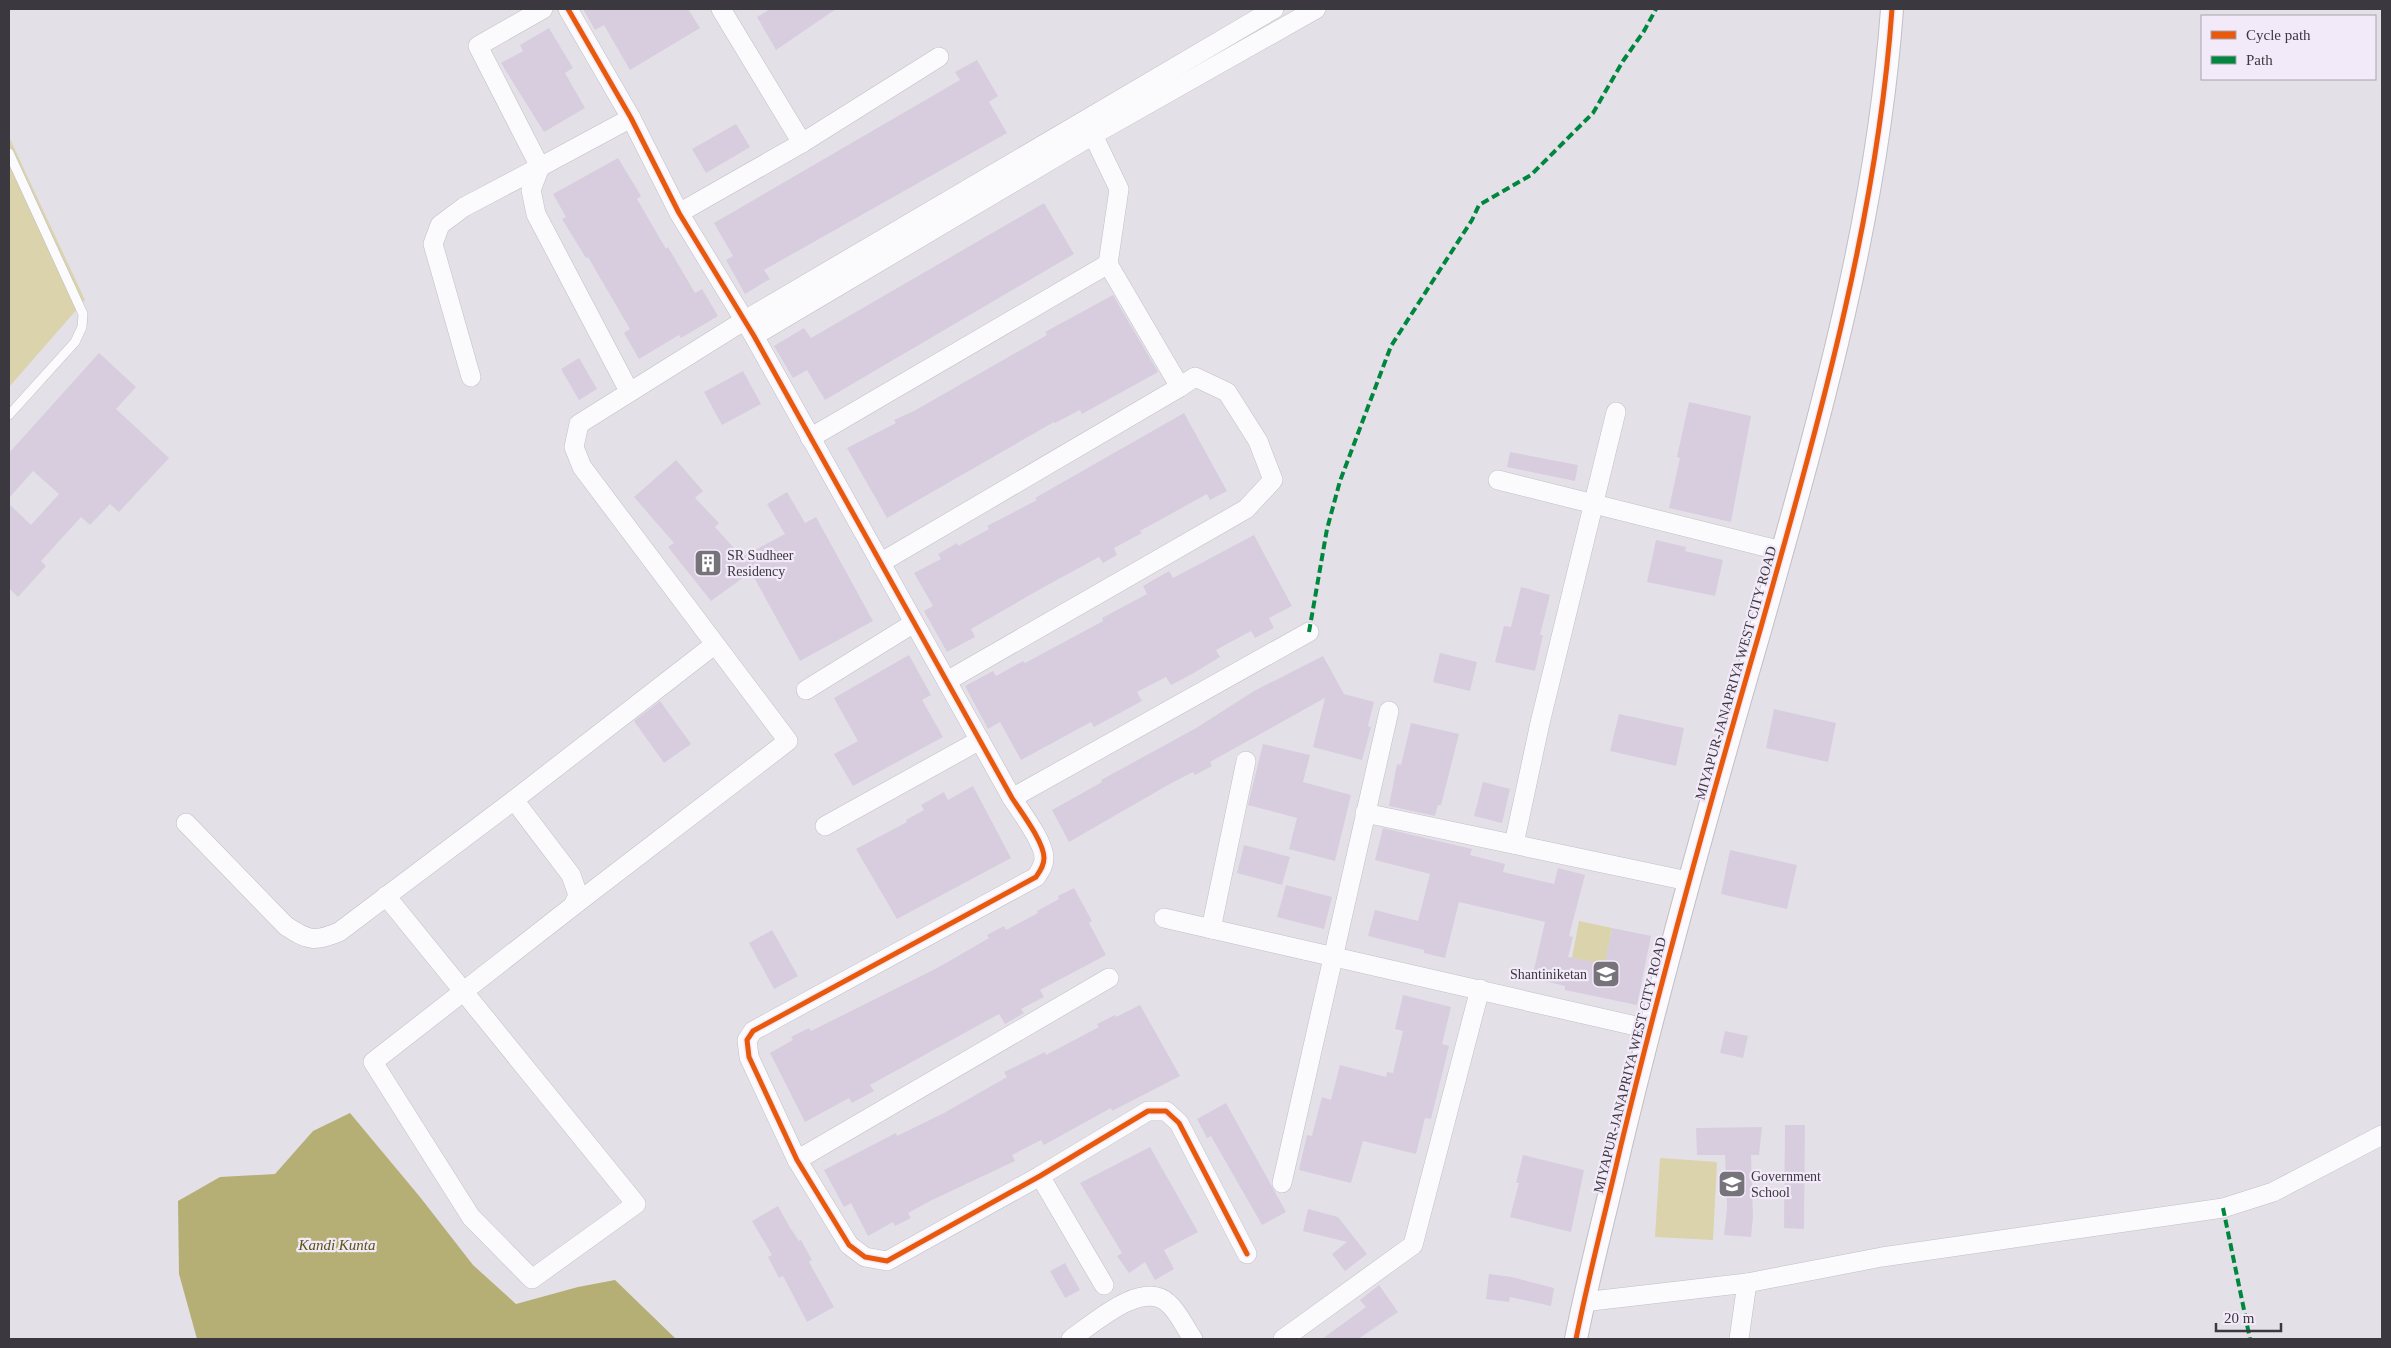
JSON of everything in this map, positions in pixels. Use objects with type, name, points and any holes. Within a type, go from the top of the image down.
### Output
[{"type":"street","points":[[543,9],[478,46],[540,167],[531,190],[536,214],[629,391]]},
{"type":"street","points":[[568,9],[631,118],[679,213],[750,328],[1012,798],[1042,847],[1043,866],[1036,877],[753,1030],[747,1040],[749,1057],[797,1160],[849,1245],[865,1257],[887,1261],[1040,1176],[1148,1111],[1166,1111],[1179,1123],[1247,1254]]},
{"type":"street","points":[[722,9],[802,143]]},
{"type":"street","points":[[750,328],[1274,9]]},
{"type":"street","points":[[386,896],[465,992],[636,1204],[532,1279],[470,1217],[373,1062],[465,992],[573,906],[788,742],[582,467],[574,447],[579,424],[629,391],[750,328],[1316,9]]},
{"type":"street","name":"MIYAPUR-JANAPRIYA WEST CITY ROAD","points":[[1576,1339],[1649,1029],[1688,881],[1782,551],[1842,328],[1861,236],[1889,50],[1892,9]]},
{"type":"street","points":[[679,213],[802,143],[939,57]]},
{"type":"street","points":[[471,377],[433,244],[440,224],[464,207],[631,118]]},
{"type":"street","points":[[1093,135],[1118,189],[1108,264],[1180,388]]},
{"type":"street","points":[[810,438],[1108,264]]},
{"type":"street","points":[[880,562],[1180,388],[1195,377],[1227,392],[1258,442],[1273,480],[1246,509],[947,681]]},
{"type":"street","points":[[1514,844],[1540,722],[1616,412]]},
{"type":"street","points":[[1498,480],[1782,551]]},
{"type":"street","points":[[806,690],[914,623]]},
{"type":"street","points":[[1012,798],[1309,632]]},
{"type":"street","points":[[186,823],[286,926],[302,936],[321,940],[339,932],[514,800],[714,645]]},
{"type":"street","points":[[1282,1182],[1389,712]]},
{"type":"street","points":[[825,826],[980,740]]},
{"type":"street","points":[[1212,928],[1246,761]]},
{"type":"street","points":[[514,800],[572,875],[578,895],[573,906]]},
{"type":"street","points":[[1365,813],[1688,881]]},
{"type":"street","points":[[1164,918],[1649,1029]]},
{"type":"street","points":[[797,1160],[1109,978]]},
{"type":"street","points":[[1283,1339],[1413,1245],[1480,989]]},
{"type":"street","points":[[1584,1302],[1747,1284],[1882,1257],[2223,1208],[2272,1192],[2382,1135]]},
{"type":"street","points":[[1040,1176],[1104,1286]]},
{"type":"street","points":[[1739,1339],[1747,1284]]},
{"type":"street","points":[[1071,1339],[1116,1307],[1145,1296],[1157,1296],[1169,1304],[1193,1339]]},
{"type":"lane","points":[[9,153],[83,314],[82,327],[75,342],[9,415]]},
{"type":"shaded area","points":[[9,137],[85,300],[9,387]]},
{"type":"shaded area","points":[[1579,921],[1612,928],[1605,964],[1572,958]]},
{"type":"shaded area","points":[[1660,1158],[1717,1162],[1713,1240],[1655,1237]]},
{"type":"water","name":"Kandi Kunta","points":[[350,1113],[420,1197],[473,1265],[516,1304],[578,1287],[615,1280],[676,1339],[197,1339],[179,1274],[178,1201],[220,1177],[275,1174],[313,1131]]},
{"type":"building","points":[[583,9],[688,9],[700,28],[630,70],[604,25],[595,30]]},
{"type":"building","points":[[770,9],[836,9],[776,50],[757,17]]},
{"type":"building","points":[[549,28],[573,68],[565,73],[585,108],[544,132],[501,63],[523,51],[520,45]]},
{"type":"building","points":[[977,60],[998,96],[989,102],[1007,133],[764,270],[770,279],[745,294],[726,260],[733,256],[714,223],[960,80],[955,72]]},
{"type":"building","points":[[736,124],[750,147],[706,173],[692,149]]},
{"type":"building","points":[[618,158],[641,196],[637,199],[666,249],[668,247],[695,293],[702,289],[718,316],[681,338],[679,335],[639,359],[624,333],[630,329],[588,257],[586,258],[562,219],[566,217],[553,194]]},
{"type":"building","points":[[1044,203],[1074,254],[825,400],[807,370],[793,378],[774,346],[804,328],[811,338]]},
{"type":"building","points":[[1113,295],[1158,372],[1082,414],[1080,410],[1054,422],[887,518],[847,448],[896,423],[894,420],[914,411],[1047,335],[1045,332]]},
{"type":"building","points":[[99,353],[136,387],[116,409],[169,458],[119,512],[110,504],[90,525],[81,517],[41,561],[46,566],[18,597],[9,588],[9,504],[31,525],[59,494],[33,471],[9,498],[9,453]]},
{"type":"building","points":[[579,358],[597,389],[579,400],[561,369]]},
{"type":"building","points":[[743,371],[761,404],[722,425],[704,392]]},
{"type":"building","points":[[1689,402],[1751,416],[1731,522],[1669,508],[1680,458],[1677,457]]},
{"type":"building","points":[[1184,413],[1227,491],[1210,500],[1207,494],[1140,531],[1142,533],[1114,548],[1117,555],[1103,563],[1099,557],[1044,587],[971,629],[975,637],[947,652],[924,611],[933,606],[914,573],[941,559],[938,554],[957,543],[958,546],[989,529],[987,526],[1037,500],[1035,498]]},
{"type":"building","points":[[1510,452],[1578,465],[1575,481],[1507,467]]},
{"type":"building","points":[[676,460],[703,491],[695,498],[719,523],[715,527],[742,557],[785,534],[767,504],[787,492],[805,523],[816,517],[873,621],[800,661],[751,572],[711,601],[668,547],[674,543],[634,497]]},
{"type":"building","points":[[1254,535],[1292,606],[1269,618],[1274,628],[1255,638],[1251,631],[1216,650],[1220,657],[1192,674],[1171,685],[1166,677],[1137,692],[1142,701],[1094,727],[1091,722],[1021,760],[1000,722],[988,729],[965,686],[993,671],[996,676],[1023,661],[1025,663],[1103,621],[1102,618],[1147,594],[1143,586],[1169,571],[1173,578]]},
{"type":"building","points":[[1656,540],[1686,547],[1685,551],[1723,560],[1715,596],[1647,582]]},
{"type":"building","points":[[1521,587],[1550,595],[1540,635],[1543,635],[1535,671],[1495,662],[1504,626],[1511,627]]},
{"type":"building","points":[[1440,653],[1477,662],[1470,691],[1433,682]]},
{"type":"building","points":[[909,655],[931,695],[922,700],[943,737],[853,786],[834,754],[858,741],[834,698]]},
{"type":"building","points":[[1323,656],[1344,694],[1374,702],[1368,726],[1371,727],[1362,760],[1313,747],[1325,698],[1210,762],[1212,766],[1195,775],[1193,772],[1168,785],[1069,842],[1052,810],[1102,782],[1101,780],[1198,727],[1254,691]]},
{"type":"building","points":[[660,701],[691,744],[664,763],[634,721]]},
{"type":"building","points":[[1774,709],[1836,723],[1828,762],[1766,748]]},
{"type":"building","points":[[1619,714],[1684,728],[1676,766],[1610,751]]},
{"type":"building","points":[[1411,723],[1459,734],[1441,805],[1438,805],[1435,816],[1389,806],[1397,764],[1401,765]]},
{"type":"building","points":[[1263,744],[1310,755],[1303,782],[1351,795],[1335,861],[1289,849],[1297,818],[1248,805]]},
{"type":"building","points":[[1483,782],[1510,789],[1502,823],[1474,816]]},
{"type":"building","points":[[973,786],[1011,858],[897,919],[856,849],[907,822],[906,820],[924,810],[921,805],[944,792],[948,800]]},
{"type":"building","points":[[1383,828],[1472,849],[1470,855],[1505,864],[1503,872],[1554,884],[1558,868],[1585,875],[1569,936],[1573,937],[1568,957],[1605,964],[1612,928],[1651,936],[1637,1005],[1565,990],[1565,986],[1532,978],[1545,922],[1459,902],[1445,958],[1424,953],[1424,950],[1368,936],[1375,910],[1418,921],[1430,874],[1375,860]]},
{"type":"building","points":[[1244,845],[1290,857],[1282,885],[1237,873]]},
{"type":"building","points":[[1730,850],[1797,865],[1787,909],[1721,894]]},
{"type":"building","points":[[1286,885],[1332,897],[1324,929],[1277,917]]},
{"type":"building","points":[[1074,888],[1092,921],[1089,923],[1106,955],[1040,990],[1044,997],[1021,1009],[1024,1013],[1005,1024],[999,1014],[870,1085],[874,1091],[852,1103],[849,1098],[805,1122],[770,1053],[793,1040],[791,1037],[809,1028],[811,1031],[939,967],[989,938],[987,935],[1004,926],[1006,930],[1038,913],[1037,911],[1059,899],[1058,896]]},
{"type":"building","points":[[772,930],[798,976],[774,989],[749,943]]},
{"type":"building","points":[[1403,995],[1451,1007],[1442,1044],[1449,1046],[1431,1119],[1425,1118],[1416,1154],[1363,1141],[1351,1183],[1299,1170],[1307,1135],[1312,1136],[1322,1097],[1331,1100],[1340,1065],[1386,1077],[1387,1072],[1393,1073],[1403,1031],[1395,1029]]},
{"type":"building","points":[[1140,1005],[1180,1076],[1112,1111],[1111,1108],[1044,1145],[1041,1140],[1012,1155],[1015,1161],[908,1213],[911,1218],[895,1226],[893,1222],[868,1236],[851,1203],[844,1207],[824,1170],[896,1133],[897,1136],[944,1113],[1007,1077],[1004,1072],[1045,1052],[1046,1055],[1099,1027],[1097,1024]]},
{"type":"building","points":[[1725,1031],[1748,1036],[1743,1058],[1720,1053]]},
{"type":"building","points":[[1226,1103],[1286,1212],[1262,1225],[1211,1136],[1207,1138],[1197,1119]]},
{"type":"building","points":[[1785,1125],[1805,1125],[1804,1229],[1784,1228]]},
{"type":"building","points":[[1762,1127],[1759,1155],[1751,1155],[1753,1217],[1751,1237],[1724,1235],[1727,1209],[1725,1155],[1697,1155],[1696,1128]]},
{"type":"building","points":[[1150,1147],[1198,1232],[1164,1250],[1174,1269],[1155,1280],[1145,1262],[1129,1273],[1117,1256],[1122,1253],[1080,1183]]},
{"type":"building","points":[[1523,1155],[1584,1170],[1571,1232],[1510,1217],[1519,1183],[1516,1183]]},
{"type":"building","points":[[778,1206],[799,1241],[801,1240],[812,1260],[809,1262],[834,1307],[807,1322],[783,1276],[779,1278],[768,1257],[772,1255],[752,1221]]},
{"type":"building","points":[[1308,1209],[1338,1217],[1367,1254],[1345,1271],[1332,1254],[1347,1242],[1303,1231]]},
{"type":"building","points":[[1065,1263],[1080,1290],[1065,1298],[1050,1271]]},
{"type":"building","points":[[1489,1274],[1512,1277],[1554,1288],[1551,1306],[1510,1297],[1509,1302],[1486,1299]]},
{"type":"building","points":[[1379,1285],[1398,1312],[1358,1339],[1322,1339],[1366,1307],[1360,1300]]},
{"type":"marked path","points":[[1309,632],[1327,529],[1340,481],[1391,346],[1472,220],[1479,205],[1531,175],[1593,113],[1656,9]]},
{"type":"marked path","points":[[2223,1208],[2250,1339]]},
{"type":"cycle path","points":[[568,9],[631,118],[679,213],[754,336],[1043,851],[1042,868],[1036,877],[753,1031],[747,1040],[749,1057],[797,1160],[849,1245],[865,1257],[887,1261],[1040,1176],[1148,1111],[1166,1111],[1179,1123],[1247,1254]]},
{"type":"cycle path","points":[[1576,1339],[1621,1145],[1671,950],[1824,398],[1859,244],[1873,166],[1884,88],[1892,9]]},
{"type":"place","name":"SR Sudheer Residency","points":[[708,563]]},
{"type":"place","name":"Shantiniketan","points":[[1606,974]]},
{"type":"place","name":"Government School","points":[[1732,1184]]}]
